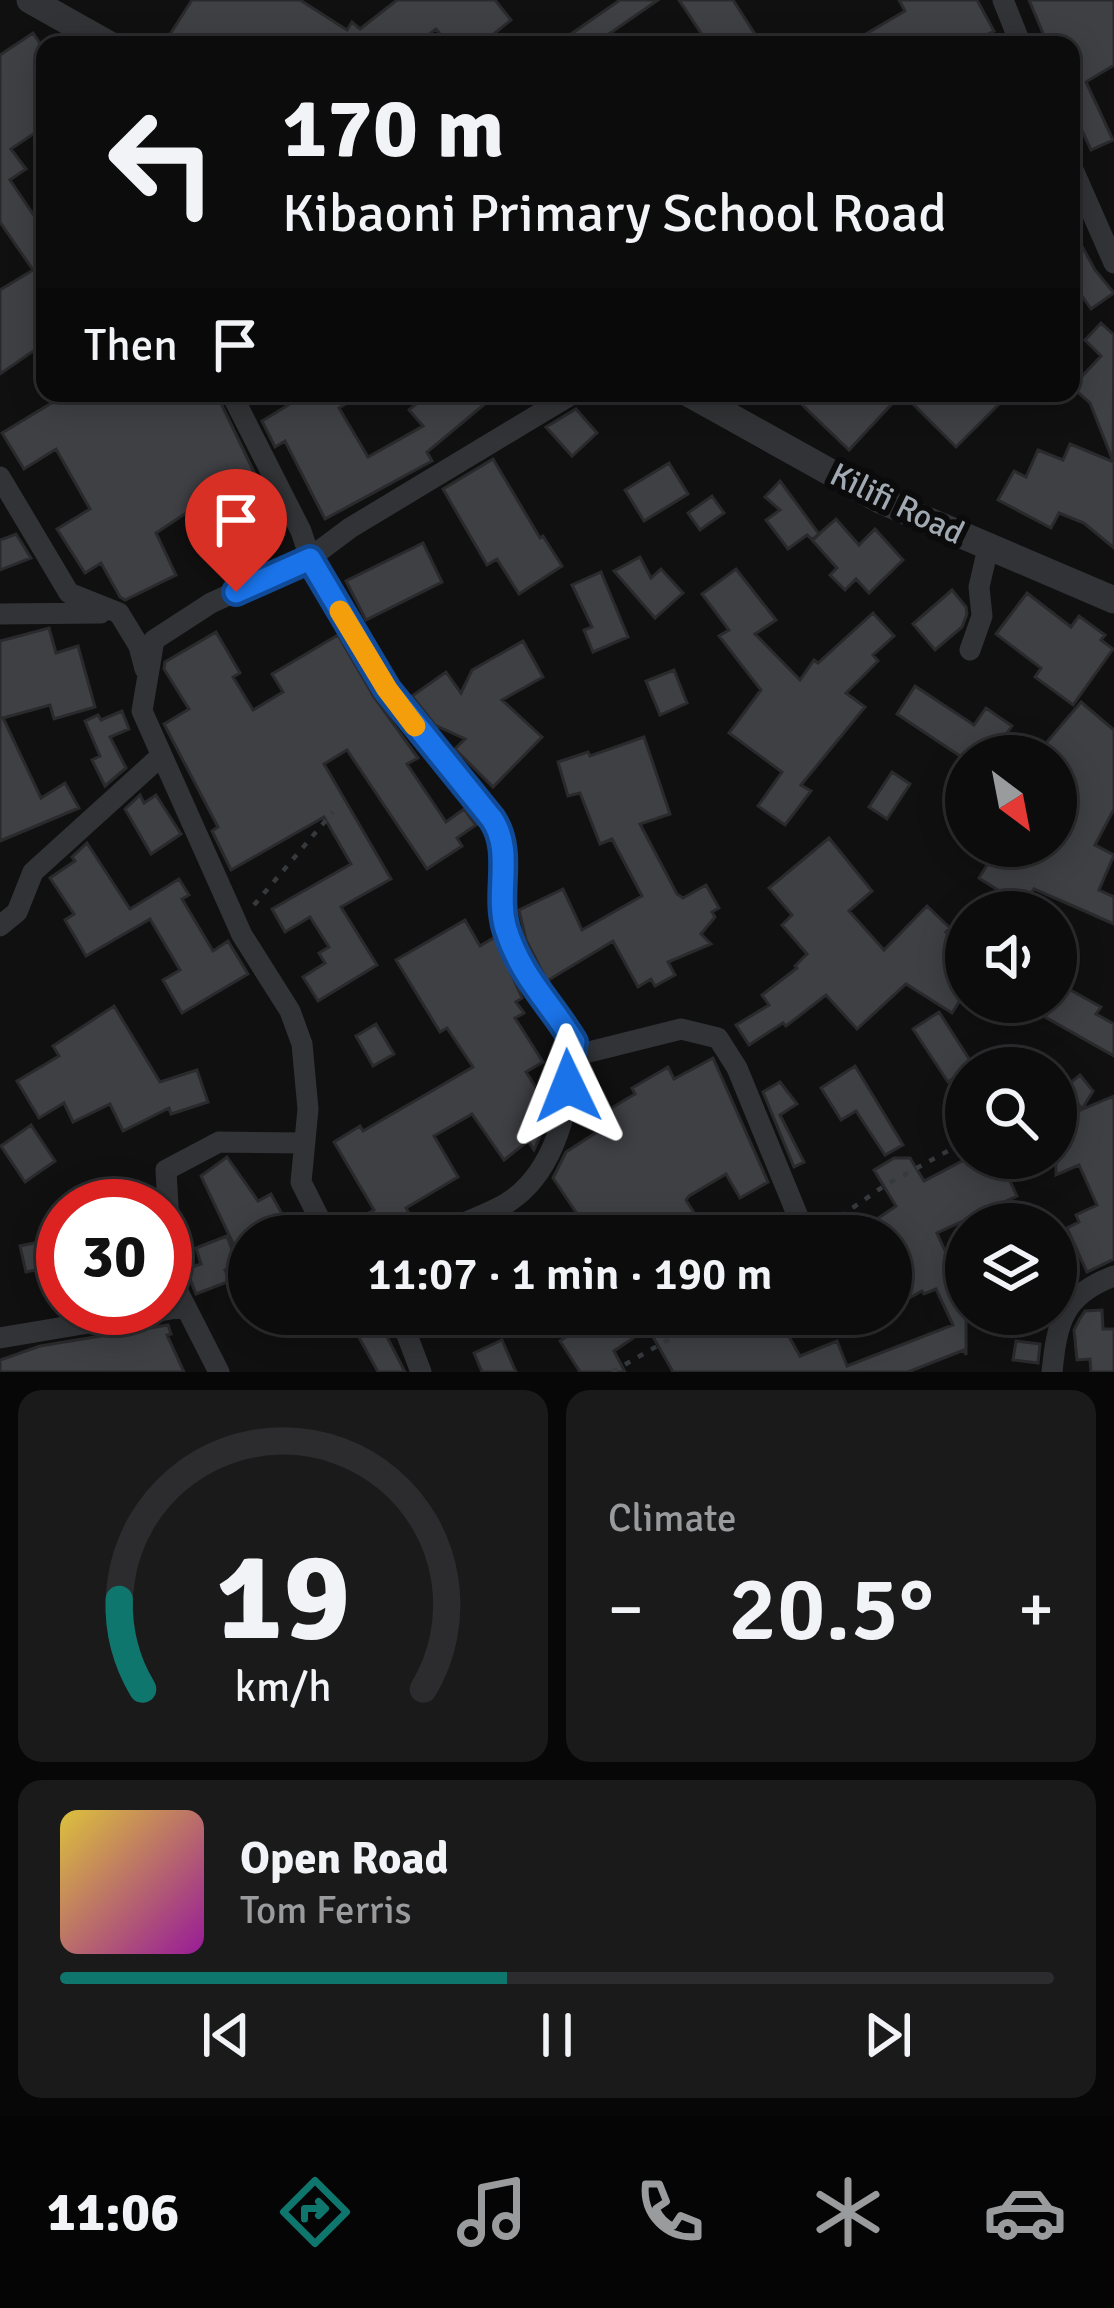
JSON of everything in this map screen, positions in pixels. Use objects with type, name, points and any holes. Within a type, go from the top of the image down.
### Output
[{"type":"street","points":[[30,0],[94,36]]},
{"type":"street","points":[[1003,0],[1017,36]]},
{"type":"street","points":[[1080,178],[1104,211],[1114,263]]},
{"type":"street","points":[[236,402],[301,531],[310,559],[387,689],[502,833],[504,922],[530,983],[574,1042],[566,1108],[536,1174],[504,1205],[483,1215]]},
{"type":"street","points":[[142,712],[154,640],[211,603],[310,559],[350,527],[559,402]]},
{"type":"street","name":"Kilifi Road","points":[[704,402],[880,500],[1114,600]]},
{"type":"street","points":[[0,477],[69,593],[119,614],[146,664],[142,712],[237,922],[290,1011],[302,1044],[308,1109],[301,1182],[318,1215]]},
{"type":"street","points":[[970,650],[982,616],[979,587],[988,548]]},
{"type":"street","points":[[0,614],[119,614]]},
{"type":"street","points":[[0,926],[16,912],[34,872],[161,756]]},
{"type":"street","points":[[574,1056],[681,1029],[718,1038],[737,1068],[800,1215]]},
{"type":"street","points":[[166,1179],[166,1170],[220,1142],[305,1143]]},
{"type":"street","points":[[1052,1372],[1060,1320],[1078,1295],[1114,1276]]},
{"type":"street","points":[[192,1322],[219,1372]]},
{"type":"street","points":[[0,1338],[36,1332]]},
{"type":"street","points":[[407,1335],[421,1372]]},
{"type":"path","points":[[237,922],[333,812]]},
{"type":"path","points":[[840,1215],[945,1153]]},
{"type":"path","points":[[612,1372],[676,1335]]},
{"type":"building","points":[[192,0],[300,0],[347,30],[352,22],[360,29],[397,0],[495,0],[511,20],[491,36],[442,36],[436,29],[427,36],[169,36]]},
{"type":"building","points":[[620,0],[658,0],[606,36],[571,34]]},
{"type":"building","points":[[679,0],[733,0],[756,36],[703,36]]},
{"type":"building","points":[[899,0],[977,0],[994,31],[992,36],[862,36],[905,11]]},
{"type":"building","points":[[1029,0],[1114,0],[1114,65],[1086,82],[1113,140],[1091,150],[1080,126],[1080,36],[1044,36]]},
{"type":"building","points":[[33,33],[36,38],[36,132],[11,149],[26,169],[10,180],[36,219],[36,349],[0,374],[0,290],[33,270],[0,222],[0,55]]},
{"type":"building","points":[[1080,242],[1114,293],[1091,309],[1080,293]]},
{"type":"building","points":[[1101,323],[1114,335],[1113,461],[1090,403],[1080,394],[1080,378],[1101,356],[1085,340]]},
{"type":"building","points":[[53,402],[220,402],[255,474],[224,495],[221,490],[156,533],[176,575],[125,600],[101,563],[85,573],[57,529],[90,509],[56,449],[24,469],[2,433]]},
{"type":"building","points":[[293,402],[349,402],[339,408],[368,457],[423,426],[409,410],[418,402],[487,402],[427,452],[432,461],[325,519],[285,441],[275,447],[262,421]]},
{"type":"building","points":[[799,402],[894,402],[849,450]]},
{"type":"building","points":[[911,402],[1001,402],[956,447]]},
{"type":"building","points":[[576,409],[597,433],[572,456],[546,427]]},
{"type":"building","points":[[1070,444],[1114,462],[1114,548],[1084,523],[1059,513],[1051,528],[998,500],[1014,471],[1026,477],[1038,450],[1063,460]]},
{"type":"building","points":[[493,459],[562,566],[519,594],[497,559],[487,565],[443,489]]},
{"type":"building","points":[[669,463],[688,494],[644,521],[625,490]]},
{"type":"building","points":[[780,481],[819,534],[813,540],[807,535],[788,549],[766,520],[780,510],[765,497]]},
{"type":"building","points":[[712,496],[724,513],[700,530],[688,513]]},
{"type":"building","points":[[836,519],[859,545],[875,529],[903,560],[869,593],[856,579],[845,590],[830,575],[837,568],[812,540]]},
{"type":"building","points":[[16,534],[31,558],[0,570],[0,540]]},
{"type":"building","points":[[423,543],[442,582],[366,620],[346,581]]},
{"type":"building","points":[[640,557],[651,578],[661,569],[683,593],[655,618],[614,571]]},
{"type":"building","points":[[736,569],[776,620],[755,634],[800,680],[814,660],[818,663],[873,613],[894,636],[873,655],[878,661],[846,693],[865,707],[801,785],[811,791],[785,825],[758,806],[782,772],[729,733],[761,690],[719,636],[729,630],[702,594]]},
{"type":"building","points":[[601,572],[628,637],[593,652],[584,630],[592,627],[572,585]]},
{"type":"building","points":[[952,590],[967,614],[962,627],[935,650],[913,624]]},
{"type":"building","points":[[1027,593],[1071,627],[1079,616],[1105,635],[1101,640],[1113,649],[1073,705],[1035,677],[1041,668],[996,634]]},
{"type":"building","points":[[49,628],[56,653],[78,646],[95,707],[54,719],[50,705],[3,718],[41,798],[65,783],[79,808],[0,841],[0,641]]},
{"type":"building","points":[[216,632],[240,673],[233,677],[253,710],[283,692],[272,674],[338,635],[374,697],[418,758],[407,764],[446,822],[464,809],[476,825],[457,838],[462,846],[427,869],[347,750],[324,764],[391,879],[341,907],[377,965],[318,1001],[303,977],[325,963],[319,953],[329,947],[310,917],[285,932],[272,909],[351,864],[324,817],[231,870],[212,831],[218,827],[164,724],[189,709],[164,669],[165,662]]},
{"type":"building","points":[[523,641],[543,677],[502,700],[542,737],[493,787],[455,749],[465,739],[435,725],[412,696],[446,672],[461,693],[472,670]]},
{"type":"building","points":[[674,670],[687,703],[660,715],[646,681]]},
{"type":"building","points":[[915,686],[974,725],[986,708],[1012,726],[1006,735],[945,735],[945,746],[897,714]]},
{"type":"building","points":[[1081,702],[1114,730],[1114,809],[1095,845],[1114,855],[1099,890],[1114,897],[1114,924],[1077,908],[1077,891],[999,891],[979,878],[986,867],[1077,867],[1077,735],[1053,735]]},
{"type":"building","points":[[122,711],[129,729],[110,737],[126,768],[105,786],[92,760],[100,756],[85,721]]},
{"type":"building","points":[[644,737],[670,814],[640,824],[677,894],[683,898],[706,885],[719,908],[701,934],[711,944],[668,962],[675,975],[655,986],[651,979],[638,987],[613,941],[547,981],[526,940],[519,910],[563,889],[582,930],[642,896],[612,839],[600,844],[580,793],[568,796],[558,762]]},
{"type":"building","points":[[892,772],[910,784],[887,819],[869,807]]},
{"type":"building","points":[[140,795],[144,803],[156,795],[181,834],[151,854],[125,809]]},
{"type":"building","points":[[829,838],[872,891],[849,911],[884,950],[927,906],[945,923],[945,1009],[906,984],[857,1029],[826,995],[786,1026],[783,1023],[749,1045],[736,1025],[769,1005],[762,995],[797,968],[807,954],[782,925],[792,915],[769,888]]},
{"type":"building","points":[[87,843],[130,909],[179,879],[189,895],[182,899],[213,951],[228,941],[248,974],[182,1013],[163,980],[180,970],[150,919],[86,956],[65,920],[74,914],[50,878],[75,861],[72,857]]},
{"type":"building","points":[[465,920],[480,946],[495,937],[522,998],[516,1002],[524,1013],[515,1018],[543,1062],[526,1072],[543,1098],[535,1104],[546,1121],[534,1150],[528,1141],[504,1160],[472,1114],[434,1136],[458,1177],[406,1208],[410,1215],[365,1215],[374,1210],[334,1142],[360,1126],[363,1131],[473,1067],[447,1028],[440,1032],[396,960]]},
{"type":"building","points":[[1077,994],[1101,1007],[1096,1014],[1114,1024],[1114,1056],[1056,1023],[1077,1023]]},
{"type":"building","points":[[114,1006],[160,1082],[197,1070],[208,1102],[171,1114],[169,1108],[123,1131],[110,1104],[73,1122],[64,1103],[39,1118],[17,1081],[59,1056],[53,1046]]},
{"type":"building","points":[[939,1012],[961,1047],[945,1047],[945,1077],[913,1029]]},
{"type":"building","points":[[376,1024],[394,1054],[373,1066],[356,1036]]},
{"type":"building","points":[[713,1058],[768,1182],[740,1198],[726,1174],[686,1200],[696,1215],[578,1215],[553,1178],[566,1152],[600,1130],[593,1119],[635,1094],[632,1088],[668,1067],[674,1079]]},
{"type":"building","points":[[855,1066],[903,1145],[885,1155],[856,1111],[841,1120],[821,1088]]},
{"type":"building","points":[[1080,1075],[1093,1091],[1082,1109],[1077,1103]]},
{"type":"building","points":[[780,1082],[797,1104],[780,1115],[804,1162],[794,1167],[763,1092]]},
{"type":"building","points":[[1114,1096],[1114,1259],[1087,1272],[1077,1250],[1077,1215],[1097,1205],[1077,1166],[1077,1111]]},
{"type":"building","points":[[31,1125],[55,1161],[25,1182],[1,1146]]},
{"type":"building","points":[[227,1157],[258,1201],[271,1194],[283,1215],[228,1215],[228,1233],[201,1176]]},
{"type":"building","points":[[894,1158],[910,1158],[924,1181],[945,1170],[945,1179],[1009,1179],[1017,1196],[1002,1203],[945,1203],[945,1229],[937,1233],[945,1251],[945,1308],[936,1289],[912,1296],[912,1215],[883,1215],[896,1206],[874,1170]]},
{"type":"building","points":[[227,1236],[228,1282],[196,1294],[192,1267],[201,1264],[196,1248]]},
{"type":"building","points":[[36,1243],[36,1270],[26,1272],[20,1246]]},
{"type":"building","points":[[1102,1310],[1103,1329],[1114,1329],[1114,1372],[1091,1372],[1090,1359],[1077,1360],[1074,1335],[1085,1311]]},
{"type":"building","points":[[945,1328],[945,1335],[966,1335],[966,1355],[964,1350],[908,1372],[673,1372],[652,1335],[788,1335],[800,1356],[837,1341],[847,1366]]},
{"type":"building","points":[[107,1335],[167,1335],[184,1372],[0,1372],[0,1360],[40,1346]]},
{"type":"building","points":[[358,1335],[386,1335],[405,1372],[378,1372]]},
{"type":"building","points":[[569,1335],[638,1335],[614,1351],[625,1372],[580,1372],[560,1341]]},
{"type":"building","points":[[502,1340],[516,1372],[482,1372],[474,1353]]},
{"type":"building","points":[[1016,1341],[1040,1344],[1038,1363],[1013,1360]]},
{"type":"slow traffic","points":[[340,611],[415,726]]},
{"type":"route","points":[[236,592],[310,559],[387,689],[502,833],[504,922],[530,983],[574,1042],[568,1086]]}]
